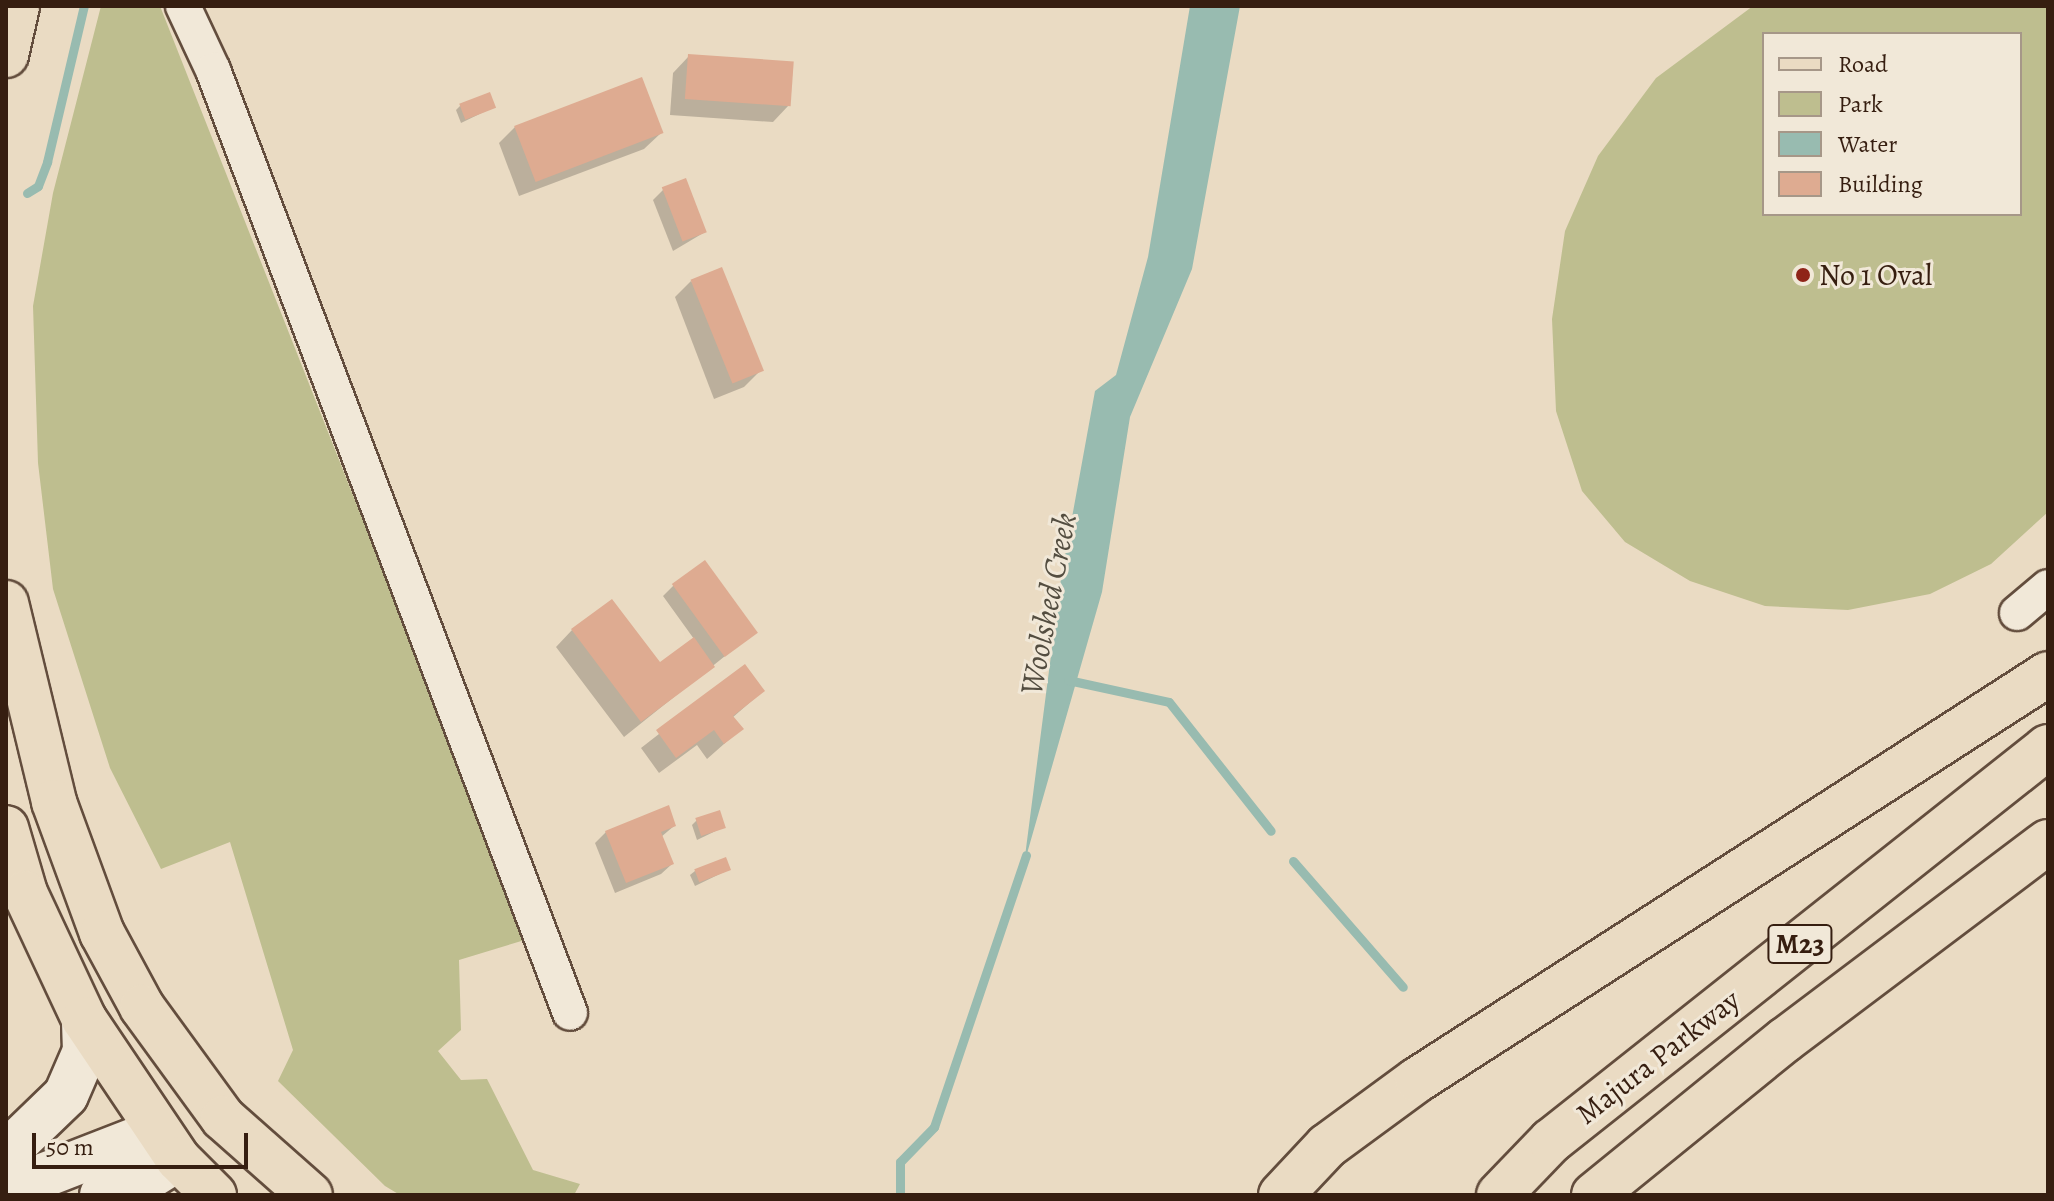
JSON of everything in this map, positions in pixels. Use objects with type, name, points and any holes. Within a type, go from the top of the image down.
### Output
[{"type":"main road","points":[[6,55],[17,6]]},
{"type":"main road","points":[[6,603],[54,802],[87,899],[142,1007],[222,1117],[310,1195]]},
{"type":"main road","points":[[1281,1195],[1327,1146],[1417,1080],[2048,674]]},
{"type":"main road","name":"Majura Parkway","points":[[1499,1195],[1551,1141],[2048,747]]},
{"type":"main road","points":[[6,828],[25,893],[84,1019],[168,1145],[214,1195]]},
{"type":"main road","name":"M23","points":[[1594,1195],[1785,1040],[2048,842]]},
{"type":"main road","points":[[6,1153],[66,1095],[85,1051],[84,1019]]},
{"type":"main road","points":[[6,1190],[168,1145],[222,1117]]},
{"type":"main road","points":[[102,1195],[143,1181],[168,1145]]},
{"type":"street","points":[[183,6],[213,70],[570,1013]]},
{"type":"street","points":[[2017,613],[2048,587]]},
{"type":"green space","points":[[101,6],[160,6],[528,939],[459,960],[461,1030],[438,1051],[461,1080],[487,1079],[533,1170],[580,1184],[574,1195],[400,1195],[385,1186],[278,1081],[293,1050],[230,842],[161,869],[110,768],[53,589],[38,463],[33,306],[53,193]]},
{"type":"green space","name":"No 1 Oval","points":[[1753,6],[2048,6],[2048,512],[1991,564],[1930,594],[1848,610],[1765,606],[1690,581],[1625,542],[1582,491],[1556,411],[1552,319],[1565,231],[1598,156],[1656,78]]},
{"type":"water","points":[[1190,6],[1240,6],[1192,269],[1130,417],[1102,592],[1024,864],[1061,578],[1095,391],[1116,375],[1148,257]]},
{"type":"building","points":[[688,54],[794,61],[791,106],[685,99]]},
{"type":"building","points":[[642,77],[664,133],[536,182],[514,126]]},
{"type":"building","points":[[490,92],[496,108],[465,120],[459,104]]},
{"type":"building","points":[[686,178],[707,232],[683,241],[662,187]]},
{"type":"building","points":[[722,267],[764,371],[732,384],[690,280]]},
{"type":"building","points":[[705,560],[758,633],[725,657],[672,584]]},
{"type":"building","points":[[612,599],[660,662],[694,637],[715,667],[641,722],[571,629]]},
{"type":"building","points":[[745,664],[765,691],[733,716],[744,729],[724,744],[714,730],[676,758],[656,730]]},
{"type":"building","points":[[669,805],[676,826],[661,832],[674,864],[626,883],[605,831]]},
{"type":"building","points":[[720,810],[726,828],[701,836],[695,818]]},
{"type":"building","points":[[726,857],[731,870],[699,882],[694,869]]},
{"type":"waterway","points":[[27,193],[38,186],[47,162],[84,6]]},
{"type":"waterway","points":[[1068,680],[1169,702],[1271,831]]},
{"type":"waterway","name":"Woolshed Creek","points":[[900,1195],[900,1162],[934,1127],[1026,855]]},
{"type":"waterway","points":[[1293,861],[1403,987]]},
{"type":"place","name":"No 1 Oval","points":[[1803,275]]}]
